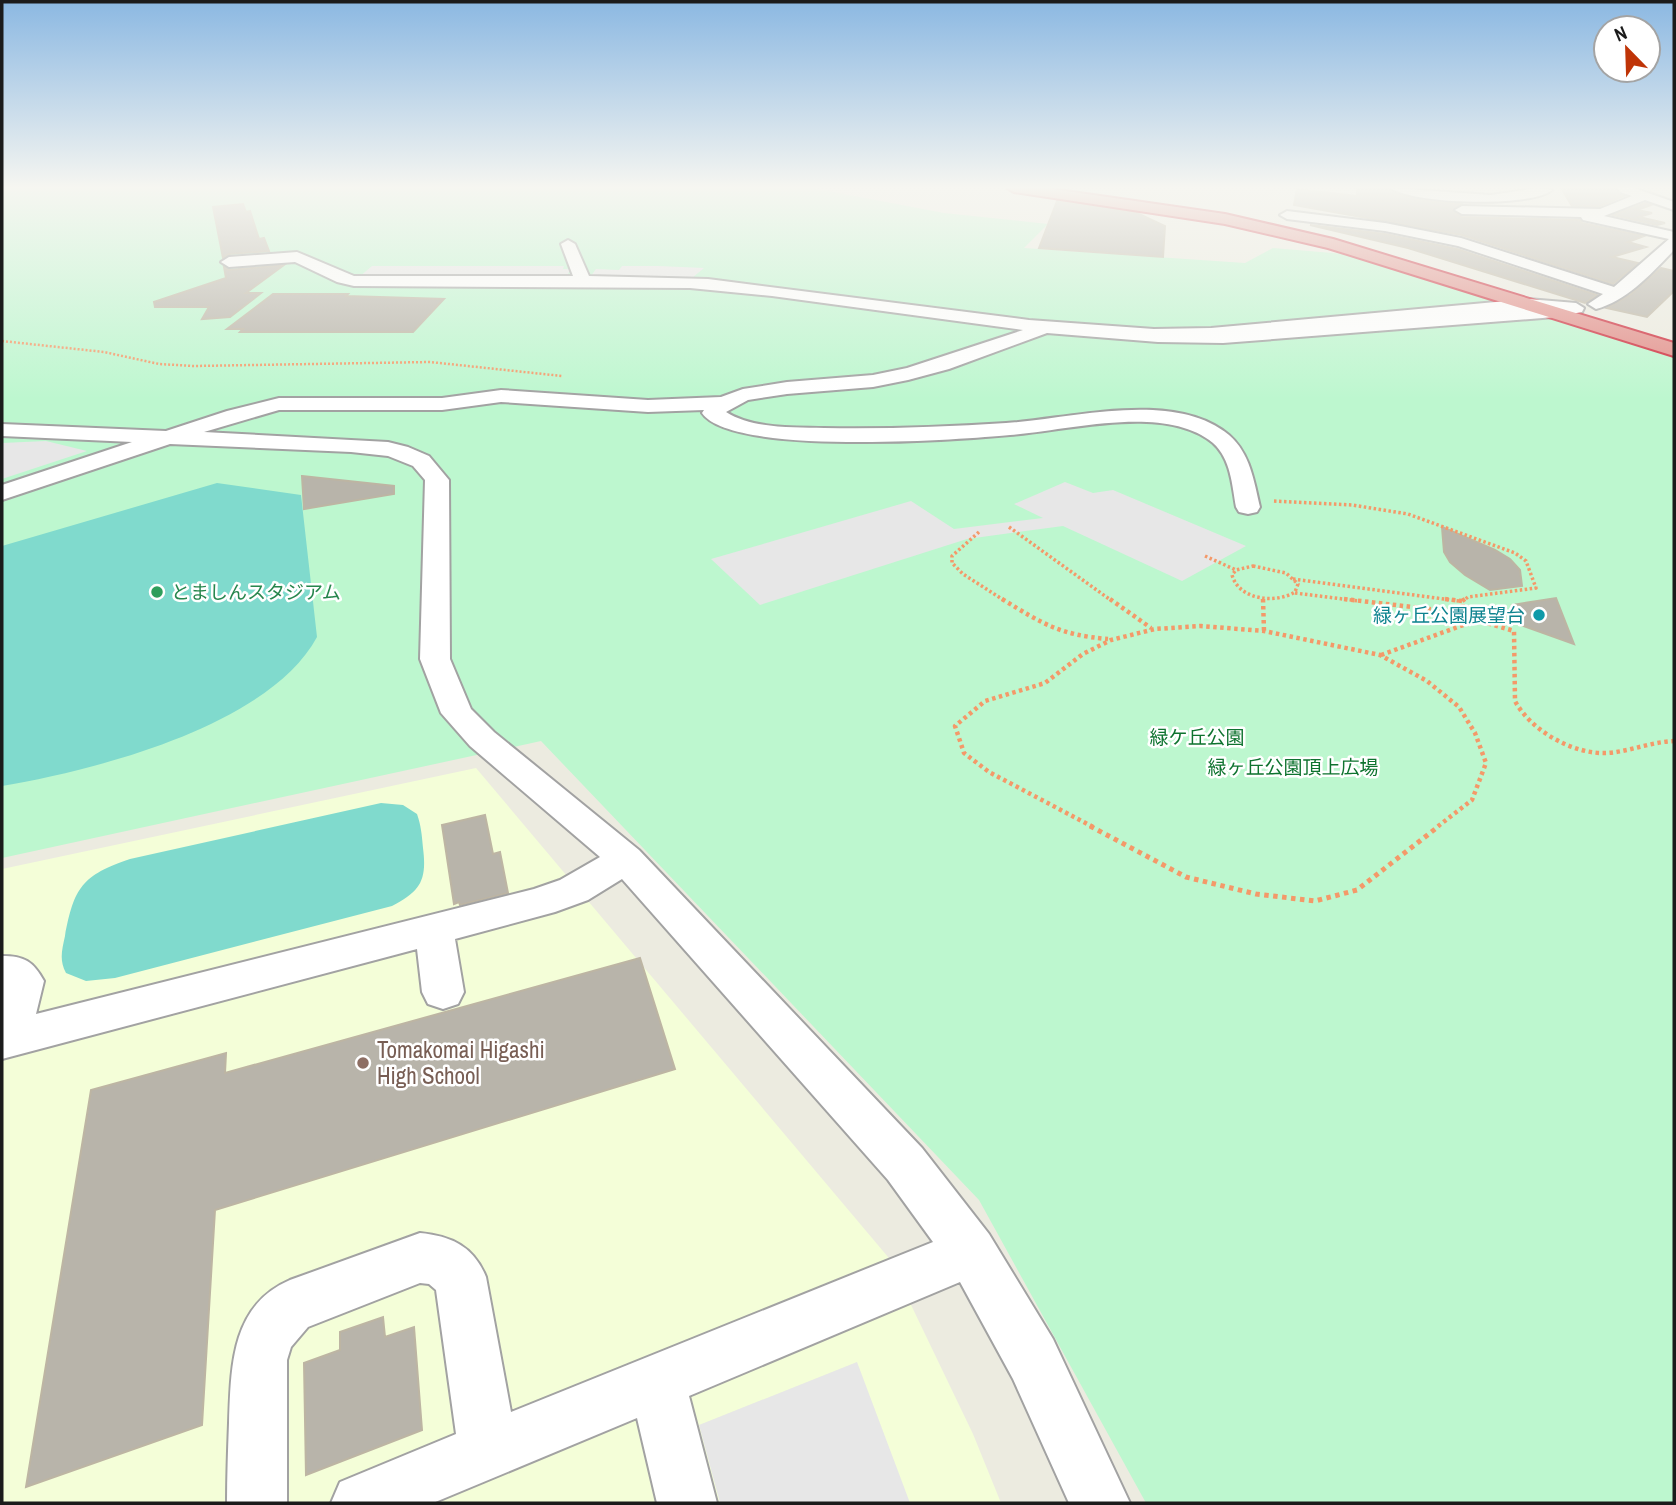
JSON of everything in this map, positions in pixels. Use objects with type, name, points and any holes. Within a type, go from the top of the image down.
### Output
[{"type":"highway","points":[[1379,258],[1674,350]]},
{"type":"highway","points":[[1408,258],[1674,337]]},
{"type":"street","points":[[576,258],[584,272]]},
{"type":"street","points":[[1510,258],[1615,293]]},
{"type":"street","points":[[364,277],[328,270],[303,279],[584,272],[644,281],[746,288],[1045,328],[1168,338],[1223,338],[1555,312],[1603,302],[1667,259]]},
{"type":"street","points":[[328,270],[343,279],[364,277]]},
{"type":"street","points":[[1247,504],[1239,465],[1225,443],[1205,429],[1183,420],[1136,416],[956,432],[804,434],[755,430],[717,421],[712,413],[724,403],[743,395],[787,388],[873,381],[908,374],[942,365],[1045,328],[1154,334],[1211,333],[1528,304],[1576,308]]},
{"type":"street","points":[[2,493],[252,409],[279,404],[442,404],[501,396],[648,406],[724,403]]},
{"type":"street","points":[[2,430],[372,447],[417,457],[430,466],[437,481],[435,659],[457,713],[482,739],[626,859],[905,1164],[971,1252],[1033,1359],[1100,1503]]},
{"type":"street","points":[[6,1040],[541,902],[574,890],[626,859]]},
{"type":"street","points":[[434,930],[443,992]]},
{"type":"street","points":[[2,972],[16,972],[23,981],[6,1040]]},
{"type":"street","points":[[361,1503],[971,1252]]},
{"type":"street","points":[[257,1503],[259,1360],[269,1331],[290,1307],[420,1258],[441,1260],[460,1277],[488,1451]]},
{"type":"street","points":[[657,1381],[687,1503]]},
{"type":"lane","points":[[229,262],[267,258]]},
{"type":"lane","points":[[296,258],[328,270]]},
{"type":"path","points":[[2,341],[104,352],[159,364],[194,366],[430,362],[563,376]]},
{"type":"path","points":[[1205,556],[1236,570],[1253,566],[1265,567],[1293,579],[1462,601],[1468,597],[1536,588],[1526,561],[1515,553],[1408,514],[1352,505],[1247,504]]},
{"type":"path","points":[[1009,527],[1152,628]]},
{"type":"path","points":[[979,532],[952,556],[952,563],[963,574],[1047,627],[1075,636],[1109,639]]},
{"type":"path","points":[[1236,570],[1231,580],[1234,586],[1263,598],[1286,598],[1295,593],[1464,613],[1477,620],[1514,631],[1515,702],[1533,724],[1573,748],[1605,753],[1658,741],[1674,741]]},
{"type":"path","points":[[1293,579],[1298,584],[1295,593]]},
{"type":"path","points":[[1263,598],[1264,631]]},
{"type":"path","points":[[1462,601],[1464,613]]},
{"type":"path","points":[[1380,655],[1477,620]]},
{"type":"path","points":[[1202,626],[1264,631],[1380,655],[1427,681],[1458,707],[1475,733],[1486,763],[1472,800],[1357,890],[1315,901],[1256,894],[1185,877],[989,772],[964,753],[955,726],[969,709],[992,698],[1043,685],[1064,666],[1109,639],[1152,628],[1202,626]]},
{"type":"shaded area","points":[[372,266],[564,266],[563,269],[571,269],[566,277],[359,277]]},
{"type":"shaded area","points":[[622,266],[704,268],[692,278],[591,276],[596,269],[619,270]]},
{"type":"shaded area","points":[[46,441],[87,451],[2,479],[2,443]]},
{"type":"shaded area","points":[[1065,482],[1093,493],[1113,490],[1246,546],[1182,581],[1063,526],[967,539],[760,605],[711,559],[911,501],[954,529],[1043,518],[1014,504]]},
{"type":"shaded area","name":"とましんスタジアム","points":[[217,483],[301,495],[317,637],[294,668],[261,696],[221,719],[177,739],[130,755],[41,779],[2,786],[2,546]]},
{"type":"shaded area","name":"Tomakomai Higashi High School","points":[[476,768],[888,1257],[973,1434],[1001,1503],[2,1503],[2,869]]},
{"type":"shaded area","points":[[381,803],[403,805],[417,814],[422,839],[424,868],[420,883],[410,895],[392,906],[115,978],[86,981],[66,973],[62,964],[62,950],[72,906],[83,885],[101,871],[130,859]]},
{"type":"shaded area","points":[[857,1362],[910,1503],[720,1503],[699,1425]]},
{"type":"green space","name":"緑ケ丘公園","points":[[2,258],[1175,258],[1245,263],[1254,258],[1375,258],[1674,355],[1674,1503],[1146,1503],[979,1200],[541,741],[2,858]]},
{"type":"building","points":[[1441,258],[1485,258],[1597,295],[1585,303]]},
{"type":"building","points":[[1534,258],[1617,258],[1638,263],[1613,284]]},
{"type":"building","points":[[284,265],[246,293],[261,293],[230,317],[202,319],[209,307],[155,307],[154,302],[226,278],[224,267],[229,270]]},
{"type":"building","points":[[1661,268],[1674,271],[1674,291],[1647,317],[1607,308],[1630,295]]},
{"type":"building","points":[[273,294],[348,294],[346,296],[444,299],[413,332],[240,332],[243,329],[227,329]]},
{"type":"building","points":[[302,476],[394,486],[394,494],[304,509]]},
{"type":"building","points":[[1442,527],[1510,559],[1520,570],[1522,586],[1490,590],[1465,575],[1450,562],[1444,552]]},
{"type":"building","name":"緑ヶ丘公園展望台","points":[[1556,598],[1574,644],[1518,624],[1512,605]]},
{"type":"building","points":[[485,815],[493,854],[500,852],[508,893],[460,905],[459,902],[454,904],[442,825]]},
{"type":"building","points":[[640,958],[675,1069],[215,1210],[202,1425],[26,1487],[91,1090],[226,1053],[225,1073]]},
{"type":"building","points":[[383,1317],[385,1337],[414,1327],[422,1430],[306,1475],[304,1363],[340,1350],[340,1332]]},
{"type":"place","name":"とましんスタジアム","points":[[157,592]]},
{"type":"place","name":"緑ヶ丘公園展望台","points":[[1539,615]]},
{"type":"place","name":"Tomakomai Higashi High School","points":[[363,1063]]},
{"type":"park label","name":"緑ヶ丘公園頂上広場","points":[[1293,767]]}]
